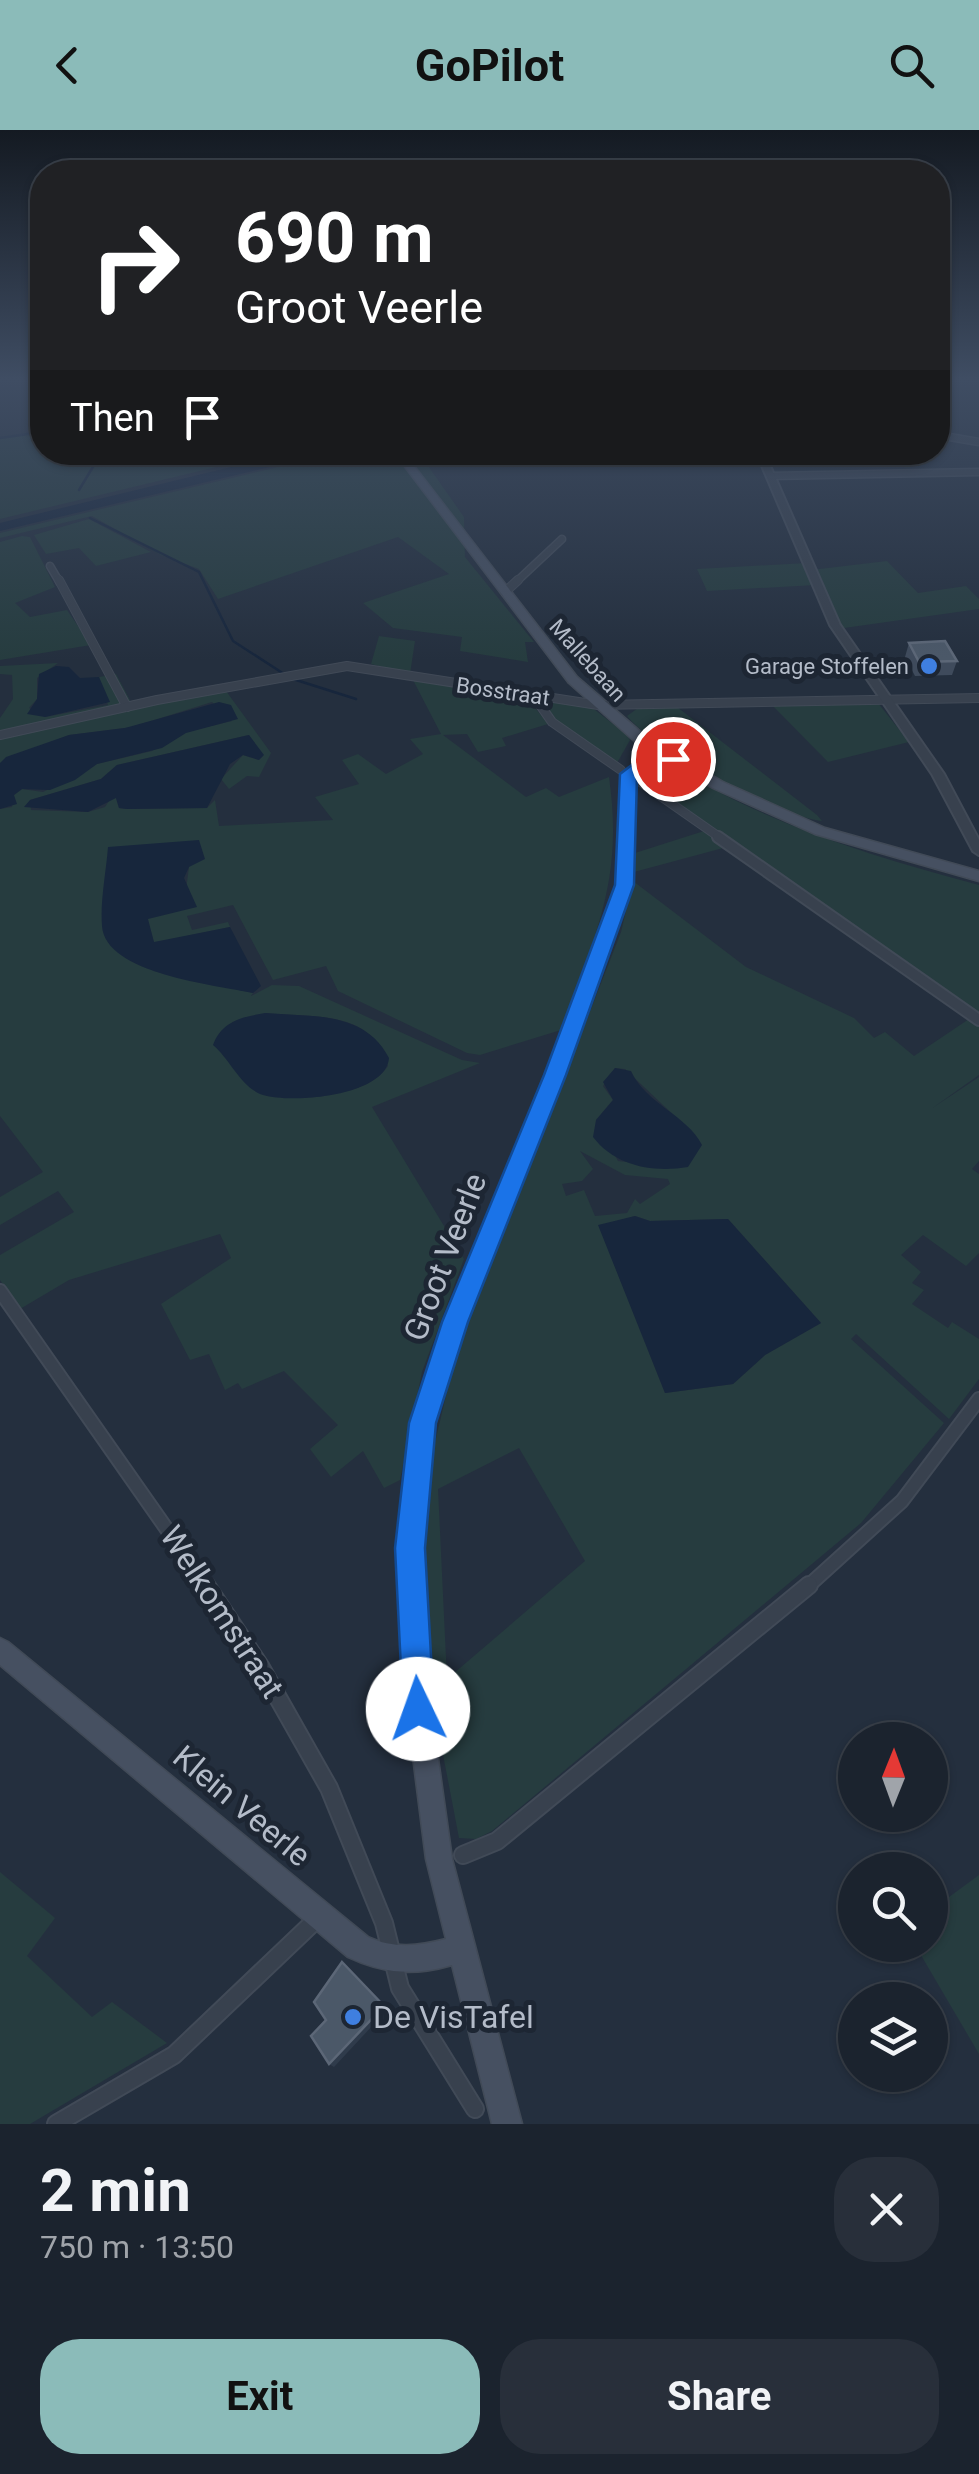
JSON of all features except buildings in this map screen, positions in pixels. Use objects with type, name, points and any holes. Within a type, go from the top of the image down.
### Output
[{"type":"main road","name":"Mallebaan","points":[[415,474],[578,685],[646,743],[718,785],[820,831],[979,876]]},
{"type":"main road","points":[[625,772],[646,743]]},
{"type":"main road","points":[[625,772],[660,752]]},
{"type":"main road","name":"Groot Veerle","points":[[507,2124],[438,1859],[418,1709],[410,1548],[423,1423],[482,1252],[625,885],[625,772]]},
{"type":"main road","name":"Klein Veerle","points":[[0,1650],[358,1947],[393,1960]]},
{"type":"main road","points":[[393,1960],[436,1957],[460,1948]]},
{"type":"street","points":[[872,474],[770,476],[829,613],[938,774],[979,851]]},
{"type":"street","points":[[505,592],[562,539]]},
{"type":"street","points":[[50,566],[97,645],[127,706]]},
{"type":"street","name":"Bosstraat","points":[[0,736],[127,706],[347,666],[598,705],[979,698]]},
{"type":"street","points":[[560,699],[578,685]]},
{"type":"street","points":[[534,696],[552,722],[979,1020]]},
{"type":"street","points":[[620,724],[625,711],[637,704]]},
{"type":"street","name":"Welkomstraat","points":[[0,1292],[132,1474],[260,1666],[329,1788],[384,1923],[393,1960]]},
{"type":"street","points":[[464,1855],[498,1842],[852,1550],[902,1501],[979,1399]]},
{"type":"street","points":[[56,2124],[174,2054],[320,1916]]},
{"type":"street","points":[[393,1960],[400,1988],[475,2109]]},
{"type":"green space","points":[[0,474],[187,474],[0,519]]},
{"type":"green space","points":[[248,474],[434,474],[464,517],[465,557],[534,642],[525,642],[528,662],[460,651],[462,637],[393,628],[363,603],[449,574],[398,537],[218,599],[199,569],[161,555],[92,516],[0,538],[0,533]]},
{"type":"green space","points":[[89,519],[151,552],[96,566],[79,548],[46,554],[34,535]]},
{"type":"green space","points":[[30,537],[55,587],[15,603],[30,617],[67,610],[91,645],[0,660],[0,542]]},
{"type":"green space","points":[[887,561],[918,593],[966,586],[979,599],[979,609],[837,629],[816,585],[707,591],[697,569],[807,563],[811,570]]},
{"type":"green space","points":[[379,636],[415,641],[410,674],[371,664]]},
{"type":"green space","points":[[58,663],[37,678],[37,699],[29,708],[45,717],[108,705],[99,677],[116,674],[131,702],[221,684],[271,753],[259,777],[247,776],[229,789],[221,779],[243,755],[259,760],[249,735],[117,765],[101,779],[30,800],[31,810],[88,812],[105,807],[111,798],[116,798],[119,808],[127,809],[207,808],[215,800],[219,826],[333,820],[315,797],[359,784],[342,760],[358,754],[386,774],[423,754],[410,739],[441,734],[413,680],[528,699],[548,724],[502,738],[506,746],[478,752],[467,734],[443,735],[526,797],[546,788],[559,797],[609,777],[613,847],[609,877],[595,935],[561,1030],[480,1055],[467,1053],[338,991],[326,966],[273,980],[233,905],[187,916],[192,930],[228,922],[230,927],[154,943],[147,919],[186,890],[189,867],[108,848],[153,971],[253,993],[251,996],[272,985],[299,986],[462,1060],[480,1063],[372,1107],[464,1259],[422,1372],[400,1480],[384,1488],[363,1451],[331,1477],[310,1449],[338,1425],[284,1371],[242,1389],[238,1383],[225,1390],[209,1354],[190,1360],[161,1304],[231,1258],[220,1234],[69,1280],[20,1309],[0,1280],[0,1255],[74,1212],[58,1191],[0,1225],[0,1197],[43,1172],[0,1116],[0,809],[12,807],[14,795],[22,789],[43,792],[97,764],[152,751],[186,732],[232,721],[212,702],[132,727],[69,735],[0,763],[0,718],[13,699],[12,675],[0,674],[0,666]],"holes":[[[265,1013],[322,1017],[355,1026],[369,1034],[388,1066],[374,1080],[331,1094],[282,1091],[259,1083],[228,1058]]]},
{"type":"green space","points":[[539,698],[590,706],[626,734],[630,740],[617,763],[555,720]]},
{"type":"green space","points":[[878,703],[909,742],[828,762],[772,705]]},
{"type":"green space","points":[[677,707],[822,821],[779,808],[719,779],[662,745],[627,716],[638,708]]},
{"type":"green space","points":[[649,764],[677,769],[750,807],[814,834],[979,885],[979,1014],[636,775]]},
{"type":"green space","points":[[704,831],[727,847],[634,872],[635,853]]},
{"type":"green space","points":[[633,881],[746,967],[854,1018],[874,1038],[885,1032],[914,1056],[972,1017],[979,1022],[979,1075],[931,1109],[979,1077],[979,1161],[972,1169],[979,1174],[979,1253],[966,1266],[923,1235],[901,1255],[921,1272],[912,1283],[924,1290],[912,1304],[948,1328],[952,1322],[979,1339],[979,1379],[949,1419],[856,1334],[851,1339],[944,1423],[861,1523],[492,1831],[476,1839],[459,1838],[431,1692],[423,1583],[433,1451],[455,1357],[621,932]],"holes":[[[615,1068],[625,1069],[682,1123],[635,1163],[618,1161],[596,1120],[613,1100],[603,1086]],[[580,1151],[625,1175],[668,1179],[670,1184],[640,1204],[635,1199],[627,1213],[595,1216],[584,1190],[566,1196],[562,1184],[582,1181],[593,1169]],[[635,1216],[650,1221],[728,1219],[821,1323],[765,1355],[733,1384],[665,1393],[599,1226]],[[519,1448],[585,1561],[447,1679],[438,1489]]]},
{"type":"green space","points":[[0,1872],[55,1918],[27,1956],[92,2017],[112,2002],[167,2043],[30,2124],[0,2124]]},
{"type":"green space","points":[[979,1875],[979,2054],[948,2001],[948,1982],[937,1982],[925,1962],[948,1962],[948,1898]]},
{"type":"water","points":[[202,474],[240,474],[0,531],[0,523]]},
{"type":"water","points":[[56,666],[69,667],[80,678],[99,677],[110,702],[45,717],[27,714],[37,699],[39,674]]},
{"type":"water","points":[[219,702],[231,705],[238,719],[186,733],[162,748],[97,764],[75,780],[50,790],[22,789],[14,795],[17,804],[0,809],[0,763],[6,757],[69,735],[125,728]]},
{"type":"water","points":[[249,735],[264,755],[259,760],[243,755],[230,764],[207,808],[127,809],[119,808],[116,798],[88,812],[24,807],[30,800],[101,779],[117,765]]},
{"type":"water","points":[[199,840],[205,859],[189,867],[184,878],[197,907],[148,919],[154,942],[230,927],[261,986],[253,993],[190,981],[141,966],[122,956],[108,942],[102,926],[108,847]]},
{"type":"water","points":[[265,1013],[352,1024],[379,1043],[389,1058],[384,1071],[356,1089],[336,1094],[295,1098],[263,1095],[242,1080],[213,1045],[227,1025]]},
{"type":"water","points":[[615,1068],[631,1071],[646,1092],[695,1135],[702,1145],[688,1167],[648,1168],[623,1161],[593,1137],[596,1120],[613,1100],[603,1082]]},
{"type":"water","points":[[635,1216],[650,1221],[728,1219],[821,1323],[765,1355],[733,1384],[665,1393],[598,1225]]},
{"type":"waterway","points":[[79,490],[89,474]]},
{"type":"waterway","points":[[90,518],[199,572],[233,641],[284,674]]},
{"type":"waterway","points":[[293,679],[356,699]]},
{"type":"place","name":"Garage Stoffelen","points":[[929,666]]},
{"type":"place","name":"De VisTafel","points":[[353,2017]]},
{"type":"route","points":[[418,1709],[410,1548],[423,1423],[488,1234],[555,1075],[625,885],[629,774],[640,762],[660,752],[673,759]]}]
